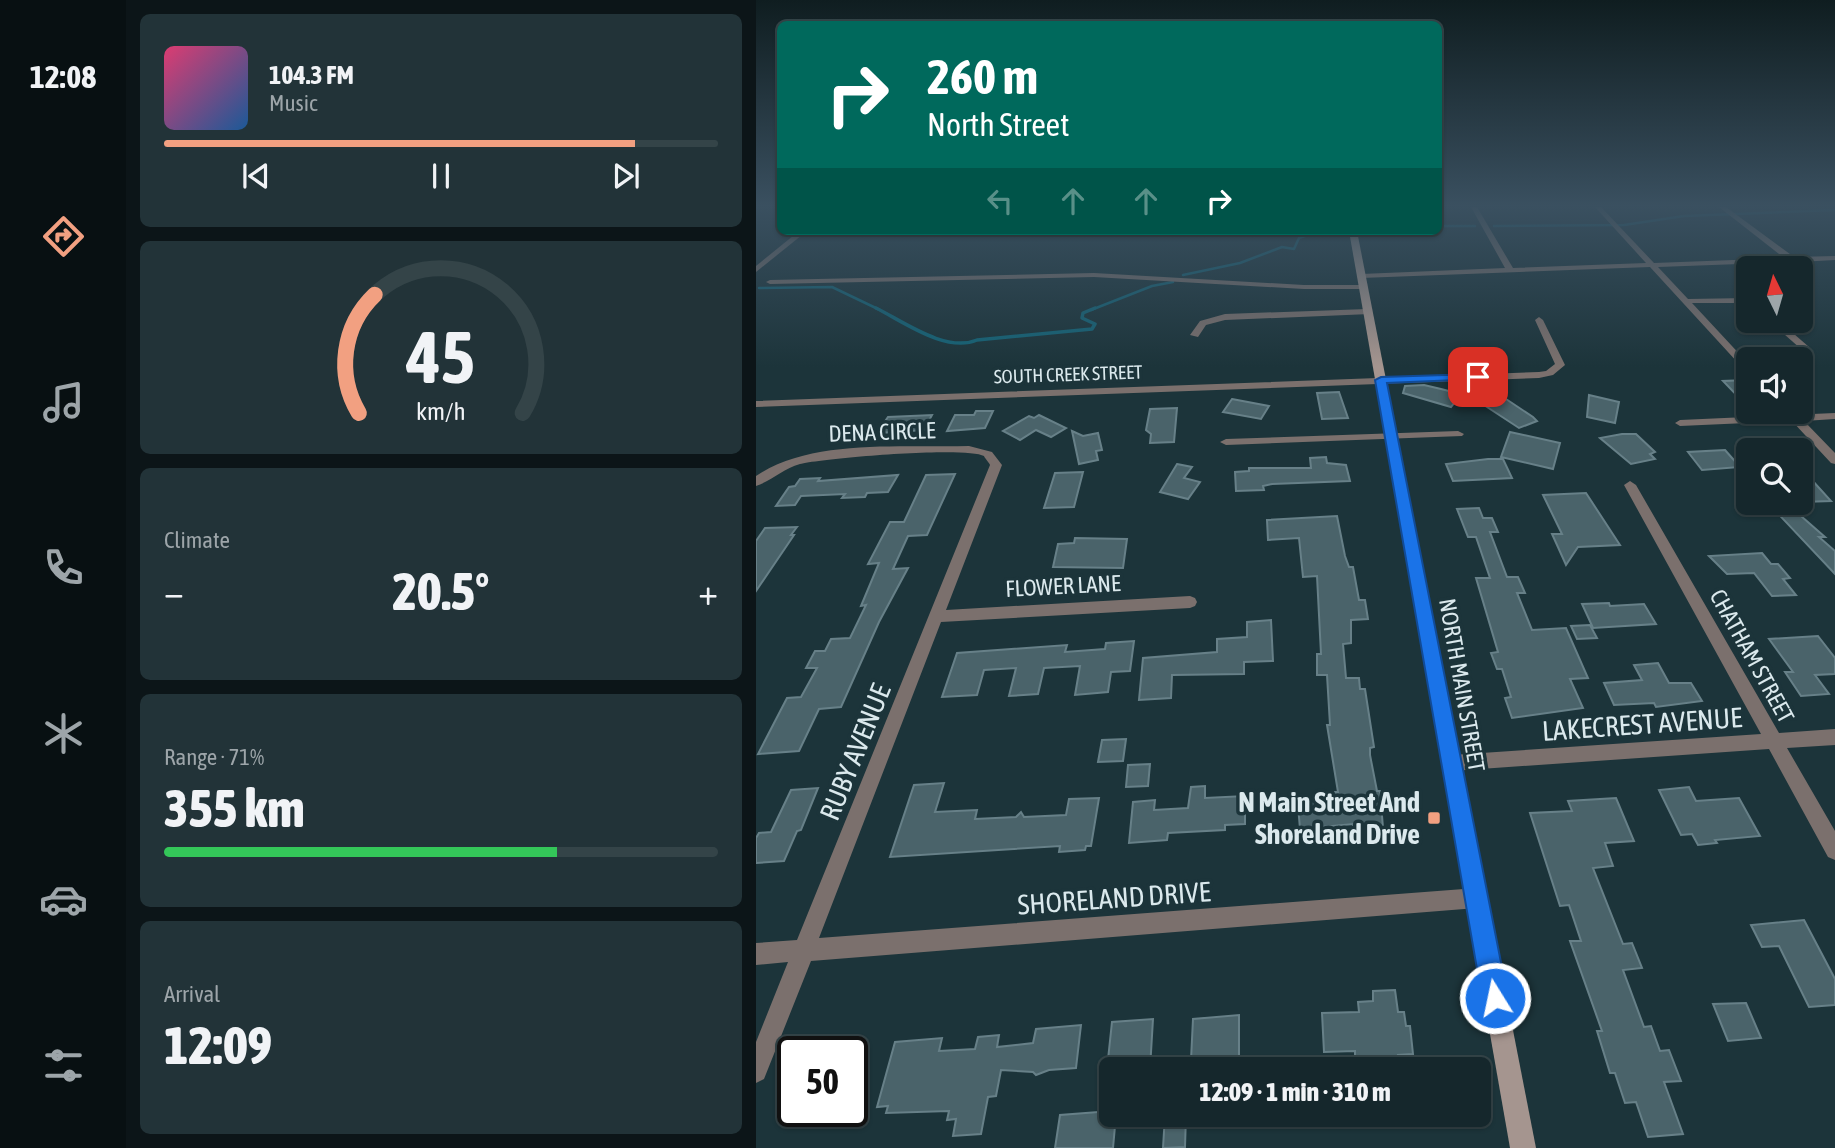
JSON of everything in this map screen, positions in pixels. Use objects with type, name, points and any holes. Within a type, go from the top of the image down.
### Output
[{"type":"main road","name":"NORTH MAIN STREET","points":[[1358,261],[1523,1148]]},
{"type":"street","points":[[1504,261],[1511,272]]},
{"type":"street","points":[[1647,261],[1688,301],[1736,355]]},
{"type":"street","points":[[1361,276],[1736,264]]},
{"type":"street","points":[[770,282],[1094,275],[1292,287],[1362,287]]},
{"type":"street","points":[[1688,301],[1736,299]]},
{"type":"street","points":[[1195,335],[1203,323],[1225,317],[1367,312]]},
{"type":"street","name":"SOUTH CREEK STREET","points":[[756,404],[1539,375],[1558,369],[1560,365],[1539,320]]},
{"type":"street","points":[[1787,333],[1804,347]]},
{"type":"street","points":[[1813,417],[1835,416]]},
{"type":"street","points":[[1680,423],[1736,421]]},
{"type":"street","points":[[1801,424],[1835,460]]},
{"type":"street","points":[[1226,442],[1458,434]]},
{"type":"street","name":"DENA CIRCLE","points":[[756,482],[779,465],[815,456],[969,449],[988,454]]},
{"type":"street","name":"RUBY AVENUE","points":[[756,1071],[995,472],[994,460],[988,454]]},
{"type":"street","name":"CHATHAM STREET","points":[[1630,485],[1835,850]]},
{"type":"street","name":"FLOWER LANE","points":[[937,616],[1190,602]]},
{"type":"street","name":"LAKECREST AVENUE","points":[[1452,763],[1835,737]]},
{"type":"street","name":"SHORELAND DRIVE","points":[[756,954],[1477,898]]},
{"type":"building","points":[[1736,380],[1736,395],[1723,381]]},
{"type":"building","points":[[1424,385],[1461,394],[1451,407],[1403,393],[1405,386]]},
{"type":"building","points":[[1339,392],[1348,418],[1322,419],[1317,393]]},
{"type":"building","points":[[1589,395],[1619,402],[1615,423],[1587,417]]},
{"type":"building","points":[[1232,399],[1269,406],[1261,419],[1223,412]]},
{"type":"building","points":[[1506,399],[1537,421],[1519,428],[1487,407]]},
{"type":"building","points":[[1177,408],[1174,442],[1150,443],[1151,434],[1146,430],[1150,409]]},
{"type":"building","points":[[976,411],[993,411],[985,428],[947,431],[955,415],[974,415]]},
{"type":"building","points":[[932,415],[924,430],[877,433],[888,417]]},
{"type":"building","points":[[1039,415],[1066,428],[1051,437],[1036,430],[1020,440],[1003,431],[1029,416],[1034,418]]},
{"type":"building","points":[[1072,431],[1083,436],[1098,433],[1102,450],[1096,451],[1098,460],[1079,464]]},
{"type":"building","points":[[1510,432],[1560,443],[1553,469],[1501,457]]},
{"type":"building","points":[[1636,434],[1655,452],[1650,454],[1655,459],[1631,464],[1600,438]]},
{"type":"building","points":[[1725,450],[1736,462],[1736,467],[1702,470],[1688,452]]},
{"type":"building","points":[[1326,457],[1327,463],[1346,465],[1350,481],[1272,484],[1263,486],[1264,490],[1236,491],[1235,472],[1249,471],[1249,468],[1311,468],[1310,458]]},
{"type":"building","points":[[1503,459],[1512,478],[1453,481],[1446,464]]},
{"type":"building","points":[[1177,464],[1192,467],[1184,478],[1200,482],[1188,499],[1160,492]]},
{"type":"building","points":[[1083,472],[1074,507],[1044,508],[1055,473]]},
{"type":"building","points":[[955,474],[927,535],[908,536],[893,569],[908,568],[879,622],[841,707],[819,709],[799,751],[758,754],[787,698],[801,697],[817,668],[806,668],[815,651],[825,651],[831,639],[850,638],[866,605],[861,606],[879,563],[868,564],[890,522],[904,522],[926,475]]},
{"type":"building","points":[[898,475],[888,492],[867,493],[865,497],[842,498],[845,494],[801,496],[795,505],[776,506],[789,487],[795,486],[800,479],[820,478],[818,481]]},
{"type":"building","points":[[1813,481],[1831,501],[1813,502]]},
{"type":"building","points":[[1586,493],[1620,545],[1578,547],[1566,565],[1552,534],[1562,534],[1543,495]]},
{"type":"building","points":[[1479,508],[1483,518],[1492,518],[1498,532],[1490,532],[1507,577],[1518,577],[1525,593],[1517,593],[1532,630],[1566,628],[1588,678],[1570,679],[1583,708],[1512,718],[1505,698],[1511,697],[1502,669],[1497,669],[1491,653],[1498,652],[1476,578],[1490,578],[1476,537],[1468,537],[1457,509]]},
{"type":"building","points":[[1779,515],[1800,515],[1825,537],[1819,537],[1835,551],[1835,574]]},
{"type":"building","points":[[1337,516],[1345,556],[1349,567],[1353,567],[1359,600],[1365,600],[1368,619],[1351,620],[1351,643],[1343,644],[1346,678],[1359,678],[1360,689],[1365,689],[1374,747],[1370,748],[1370,755],[1377,791],[1380,791],[1383,828],[1353,828],[1353,824],[1300,829],[1298,805],[1330,801],[1330,792],[1338,792],[1327,725],[1330,725],[1327,675],[1317,675],[1317,654],[1321,654],[1317,576],[1303,577],[1299,538],[1268,540],[1267,520]]},
{"type":"building","points":[[797,527],[756,591],[756,541],[765,528]]},
{"type":"building","points":[[1075,538],[1127,539],[1123,568],[1053,567],[1058,544],[1074,543]]},
{"type":"building","points":[[1762,553],[1771,564],[1778,564],[1790,578],[1783,579],[1796,595],[1772,596],[1754,573],[1727,574],[1709,556]]},
{"type":"building","points":[[1609,603],[1610,606],[1644,604],[1656,624],[1593,628],[1582,604]]},
{"type":"building","points":[[1271,620],[1273,661],[1244,662],[1244,674],[1172,675],[1171,698],[1139,700],[1143,658],[1217,652],[1217,639],[1247,637],[1247,622]]},
{"type":"building","points":[[1590,625],[1597,638],[1577,639],[1571,626]]},
{"type":"building","points":[[1818,636],[1835,658],[1835,674],[1815,675],[1829,694],[1801,696],[1785,672],[1793,672],[1769,639]]},
{"type":"building","points":[[1134,641],[1130,671],[1111,672],[1108,692],[1075,695],[1080,666],[1044,668],[1038,694],[1009,696],[1016,668],[984,670],[977,695],[942,697],[957,653],[1067,645],[1065,652],[1105,649],[1106,643]]},
{"type":"building","points":[[1658,663],[1669,683],[1691,683],[1702,701],[1656,707],[1654,703],[1614,705],[1604,683],[1642,680],[1634,665]]},
{"type":"building","points":[[1126,739],[1123,761],[1098,762],[1102,740]]},
{"type":"building","points":[[1150,764],[1148,786],[1126,787],[1128,765]]},
{"type":"building","points":[[944,783],[935,812],[977,810],[975,819],[1016,817],[1021,812],[1024,817],[1066,815],[1069,799],[1099,798],[1091,846],[1086,846],[1085,850],[1059,852],[1060,846],[890,857],[914,785]]},
{"type":"building","points":[[1205,786],[1205,798],[1245,796],[1245,824],[1225,825],[1225,830],[1168,833],[1167,840],[1129,843],[1133,802],[1155,800],[1154,810],[1188,808],[1191,787]]},
{"type":"building","points":[[1689,787],[1696,801],[1739,798],[1760,836],[1715,840],[1717,843],[1698,845],[1692,834],[1681,835],[1659,790]]},
{"type":"building","points":[[818,788],[801,830],[797,831],[784,861],[756,863],[756,838],[759,833],[771,832],[791,790]]},
{"type":"building","points":[[1616,798],[1634,841],[1605,843],[1613,866],[1593,868],[1623,944],[1632,943],[1642,968],[1623,970],[1644,1027],[1651,1026],[1660,1051],[1669,1050],[1681,1081],[1664,1082],[1683,1134],[1648,1137],[1636,1102],[1625,1103],[1615,1073],[1610,1073],[1597,1031],[1602,1031],[1570,941],[1581,941],[1569,905],[1560,906],[1530,813],[1572,811],[1568,801]]},
{"type":"building","points":[[1804,920],[1835,979],[1835,1005],[1809,1007],[1779,946],[1762,947],[1751,925]]},
{"type":"building","points":[[1395,990],[1398,1012],[1404,1012],[1406,1026],[1410,1026],[1413,1054],[1398,1057],[1355,1057],[1355,1051],[1324,1052],[1322,1013],[1359,1012],[1358,1002],[1373,1001],[1373,991]]},
{"type":"building","points":[[1746,1003],[1761,1038],[1728,1041],[1713,1004]]},
{"type":"building","points":[[1239,1015],[1239,1057],[1191,1057],[1193,1019]]},
{"type":"building","points":[[1153,1019],[1151,1057],[1108,1057],[1112,1022]]},
{"type":"building","points":[[1081,1025],[1076,1068],[1049,1070],[1036,1075],[1033,1072],[1001,1070],[996,1096],[988,1097],[981,1134],[953,1136],[956,1119],[947,1120],[949,1111],[886,1113],[888,1106],[877,1107],[895,1042],[942,1038],[939,1051],[975,1049],[978,1037],[999,1035],[997,1047],[1033,1043],[1036,1029]]},
{"type":"building","points":[[1099,1112],[1099,1127],[1115,1127],[1113,1148],[1055,1148],[1060,1115]]},
{"type":"building","points":[[1164,1127],[1186,1127],[1185,1147],[1163,1148]]},
{"type":"waterway","points":[[1183,275],[1246,261]]},
{"type":"waterway","points":[[1091,310],[1152,286],[1173,282]]},
{"type":"waterway","points":[[759,288],[832,287],[877,309]]},
{"type":"waterway","points":[[877,309],[925,334],[965,343],[1092,329],[1095,324],[1082,318],[1083,313],[1095,308]]},
{"type":"place","name":"N Main Street And Shoreland Drive","points":[[1434,818]]},
{"type":"route","points":[[1478,377],[1381,380],[1495,998]]}]
